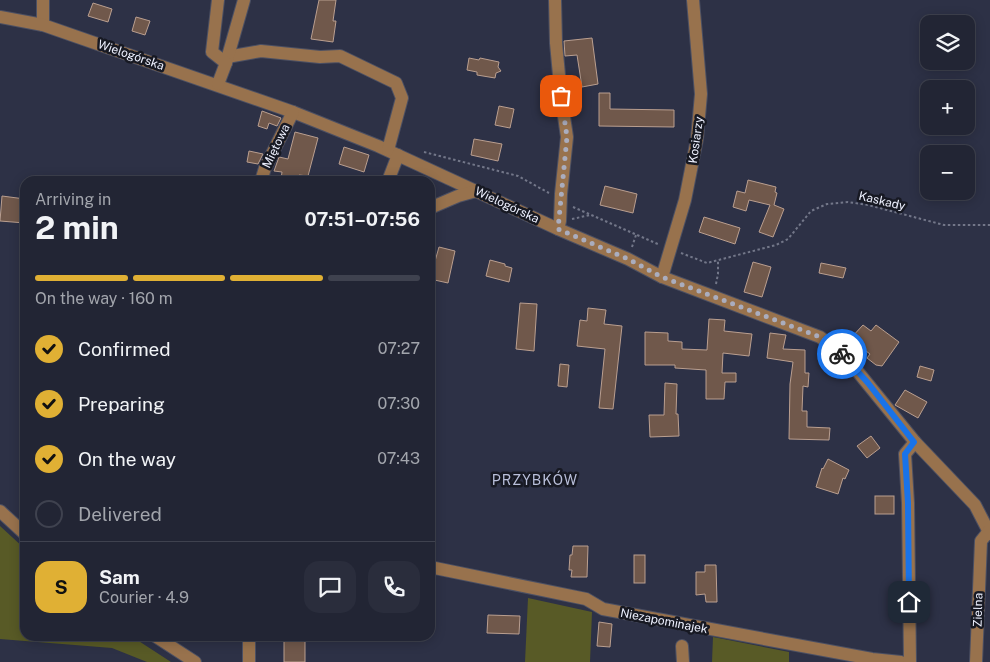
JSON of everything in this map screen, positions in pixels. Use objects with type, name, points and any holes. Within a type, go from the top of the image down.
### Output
[{"type":"street","points":[[43,0],[43,26]]},
{"type":"street","points":[[218,0],[212,52],[226,60],[262,51],[320,57],[340,56],[396,83],[402,98],[389,176]]},
{"type":"street","points":[[218,84],[244,0]]},
{"type":"street","points":[[555,0],[556,42],[567,137],[559,225]]},
{"type":"street","name":"Kosiarzy","points":[[662,277],[689,183],[697,139],[702,94],[693,0]]},
{"type":"street","name":"Wielogórska","points":[[0,18],[43,26],[218,84],[293,112],[559,225],[662,277],[820,337],[845,356],[914,442],[975,505],[989,533]]},
{"type":"street","name":"Miętowa","points":[[263,176],[293,112]]},
{"type":"street","points":[[435,206],[476,191]]},
{"type":"street","points":[[910,662],[908,503],[905,454],[914,442]]},
{"type":"street","points":[[0,511],[20,529]]},
{"type":"street","name":"Zielna","points":[[976,662],[981,541],[989,533]]},
{"type":"street","name":"Niezapominajek","points":[[435,568],[586,599],[603,609],[872,659],[901,662]]},
{"type":"street","points":[[163,641],[195,662]]},
{"type":"street","points":[[249,641],[249,662]]},
{"type":"street","points":[[682,646],[683,662]]},
{"type":"path","name":"Kaskady","points":[[417,151],[518,176],[540,187],[561,202],[707,263],[776,245],[788,239],[811,211],[827,204],[848,202],[868,205],[944,225],[990,225]]},
{"type":"path","points":[[559,225],[590,215]]},
{"type":"path","points":[[712,297],[718,274],[718,261]]},
{"type":"green space","points":[[0,526],[20,544],[20,641],[0,639]]},
{"type":"green space","points":[[528,598],[592,612],[590,662],[525,662]]},
{"type":"green space","points":[[713,637],[789,652],[789,662],[712,662]]},
{"type":"green space","points":[[25,641],[139,641],[171,662],[147,662],[112,648]]},
{"type":"building","points":[[319,0],[336,0],[333,42],[311,39]]},
{"type":"building","points":[[93,3],[112,9],[108,22],[88,16]]},
{"type":"building","points":[[136,17],[150,21],[145,35],[132,31]]},
{"type":"building","points":[[592,38],[598,84],[582,87],[577,55],[565,56],[564,41]]},
{"type":"building","points":[[469,58],[499,62],[498,67],[501,71],[496,73],[495,78],[477,75],[477,72],[467,70]]},
{"type":"building","points":[[599,93],[610,93],[610,109],[674,110],[674,127],[599,126]]},
{"type":"building","points":[[499,106],[514,109],[510,128],[495,125]]},
{"type":"building","points":[[262,111],[281,118],[277,126],[269,123],[267,129],[258,126]]},
{"type":"building","points":[[295,132],[318,138],[308,176],[281,176],[282,172],[274,171],[279,157],[288,159]]},
{"type":"building","points":[[474,139],[502,144],[498,161],[471,155]]},
{"type":"building","points":[[344,147],[369,155],[364,172],[339,164]]},
{"type":"building","points":[[249,151],[263,154],[258,164],[247,162]]},
{"type":"building","points":[[748,180],[776,187],[775,192],[777,193],[774,205],[784,209],[773,237],[759,232],[770,205],[749,200],[746,211],[733,207],[737,191],[745,193]]},
{"type":"building","points":[[605,186],[637,194],[633,213],[600,205]]},
{"type":"building","points":[[2,196],[20,198],[20,223],[0,221]]},
{"type":"building","points":[[704,217],[740,228],[735,244],[699,232]]},
{"type":"building","points":[[439,247],[455,251],[448,283],[435,280],[435,261]]},
{"type":"building","points":[[490,260],[512,268],[509,282],[486,276]]},
{"type":"building","points":[[753,262],[771,267],[762,297],[744,292]]},
{"type":"building","points":[[821,263],[846,268],[843,278],[819,273]]},
{"type":"building","points":[[520,303],[537,304],[534,351],[516,349]]},
{"type":"building","points":[[588,308],[606,310],[604,324],[622,326],[613,409],[599,408],[605,349],[577,346],[580,320],[587,321]]},
{"type":"building","points":[[709,319],[725,320],[724,331],[752,334],[749,356],[723,353],[722,373],[736,373],[736,382],[725,382],[724,399],[706,399],[706,370],[675,368],[675,365],[645,365],[645,332],[668,333],[668,341],[682,342],[682,349],[707,350]]},
{"type":"building","points":[[863,325],[871,331],[876,325],[899,342],[882,366],[876,365],[867,358],[870,354],[850,339]]},
{"type":"building","points":[[770,333],[786,335],[783,349],[805,350],[805,373],[809,373],[808,387],[803,386],[802,411],[807,411],[807,427],[830,428],[829,440],[789,439],[790,384],[793,362],[767,358]]},
{"type":"building","points":[[560,364],[569,365],[567,387],[558,386]]},
{"type":"building","points":[[920,366],[934,370],[931,381],[917,377]]},
{"type":"building","points":[[665,383],[677,384],[676,414],[678,414],[679,436],[650,437],[649,415],[664,415]]},
{"type":"building","points":[[905,390],[927,402],[918,418],[895,405]]},
{"type":"building","points":[[871,436],[880,448],[867,458],[857,446]]},
{"type":"building","points":[[828,459],[849,470],[845,479],[843,478],[838,494],[816,487],[822,468]]},
{"type":"building","points":[[875,496],[894,496],[894,514],[875,514]]},
{"type":"building","points":[[573,546],[588,546],[587,577],[571,577],[572,570],[569,570]]},
{"type":"building","points":[[634,555],[645,555],[645,583],[634,583]]},
{"type":"building","points":[[705,565],[716,565],[717,602],[706,602],[705,594],[696,595],[696,572],[705,572]]},
{"type":"building","points":[[488,615],[520,616],[519,634],[487,633]]},
{"type":"building","points":[[599,622],[612,624],[610,647],[597,646]]},
{"type":"building","points":[[284,641],[305,641],[305,662],[284,662]]},
{"type":"way so far","points":[[561,96],[567,137],[558,229],[628,259],[662,277],[820,337],[842,354]]},
{"type":"district","name":"PRZYBKÓW","points":[[535,480]]},
{"type":"route","points":[[842,354],[868,383],[914,442],[905,454],[908,503],[909,602]]}]
